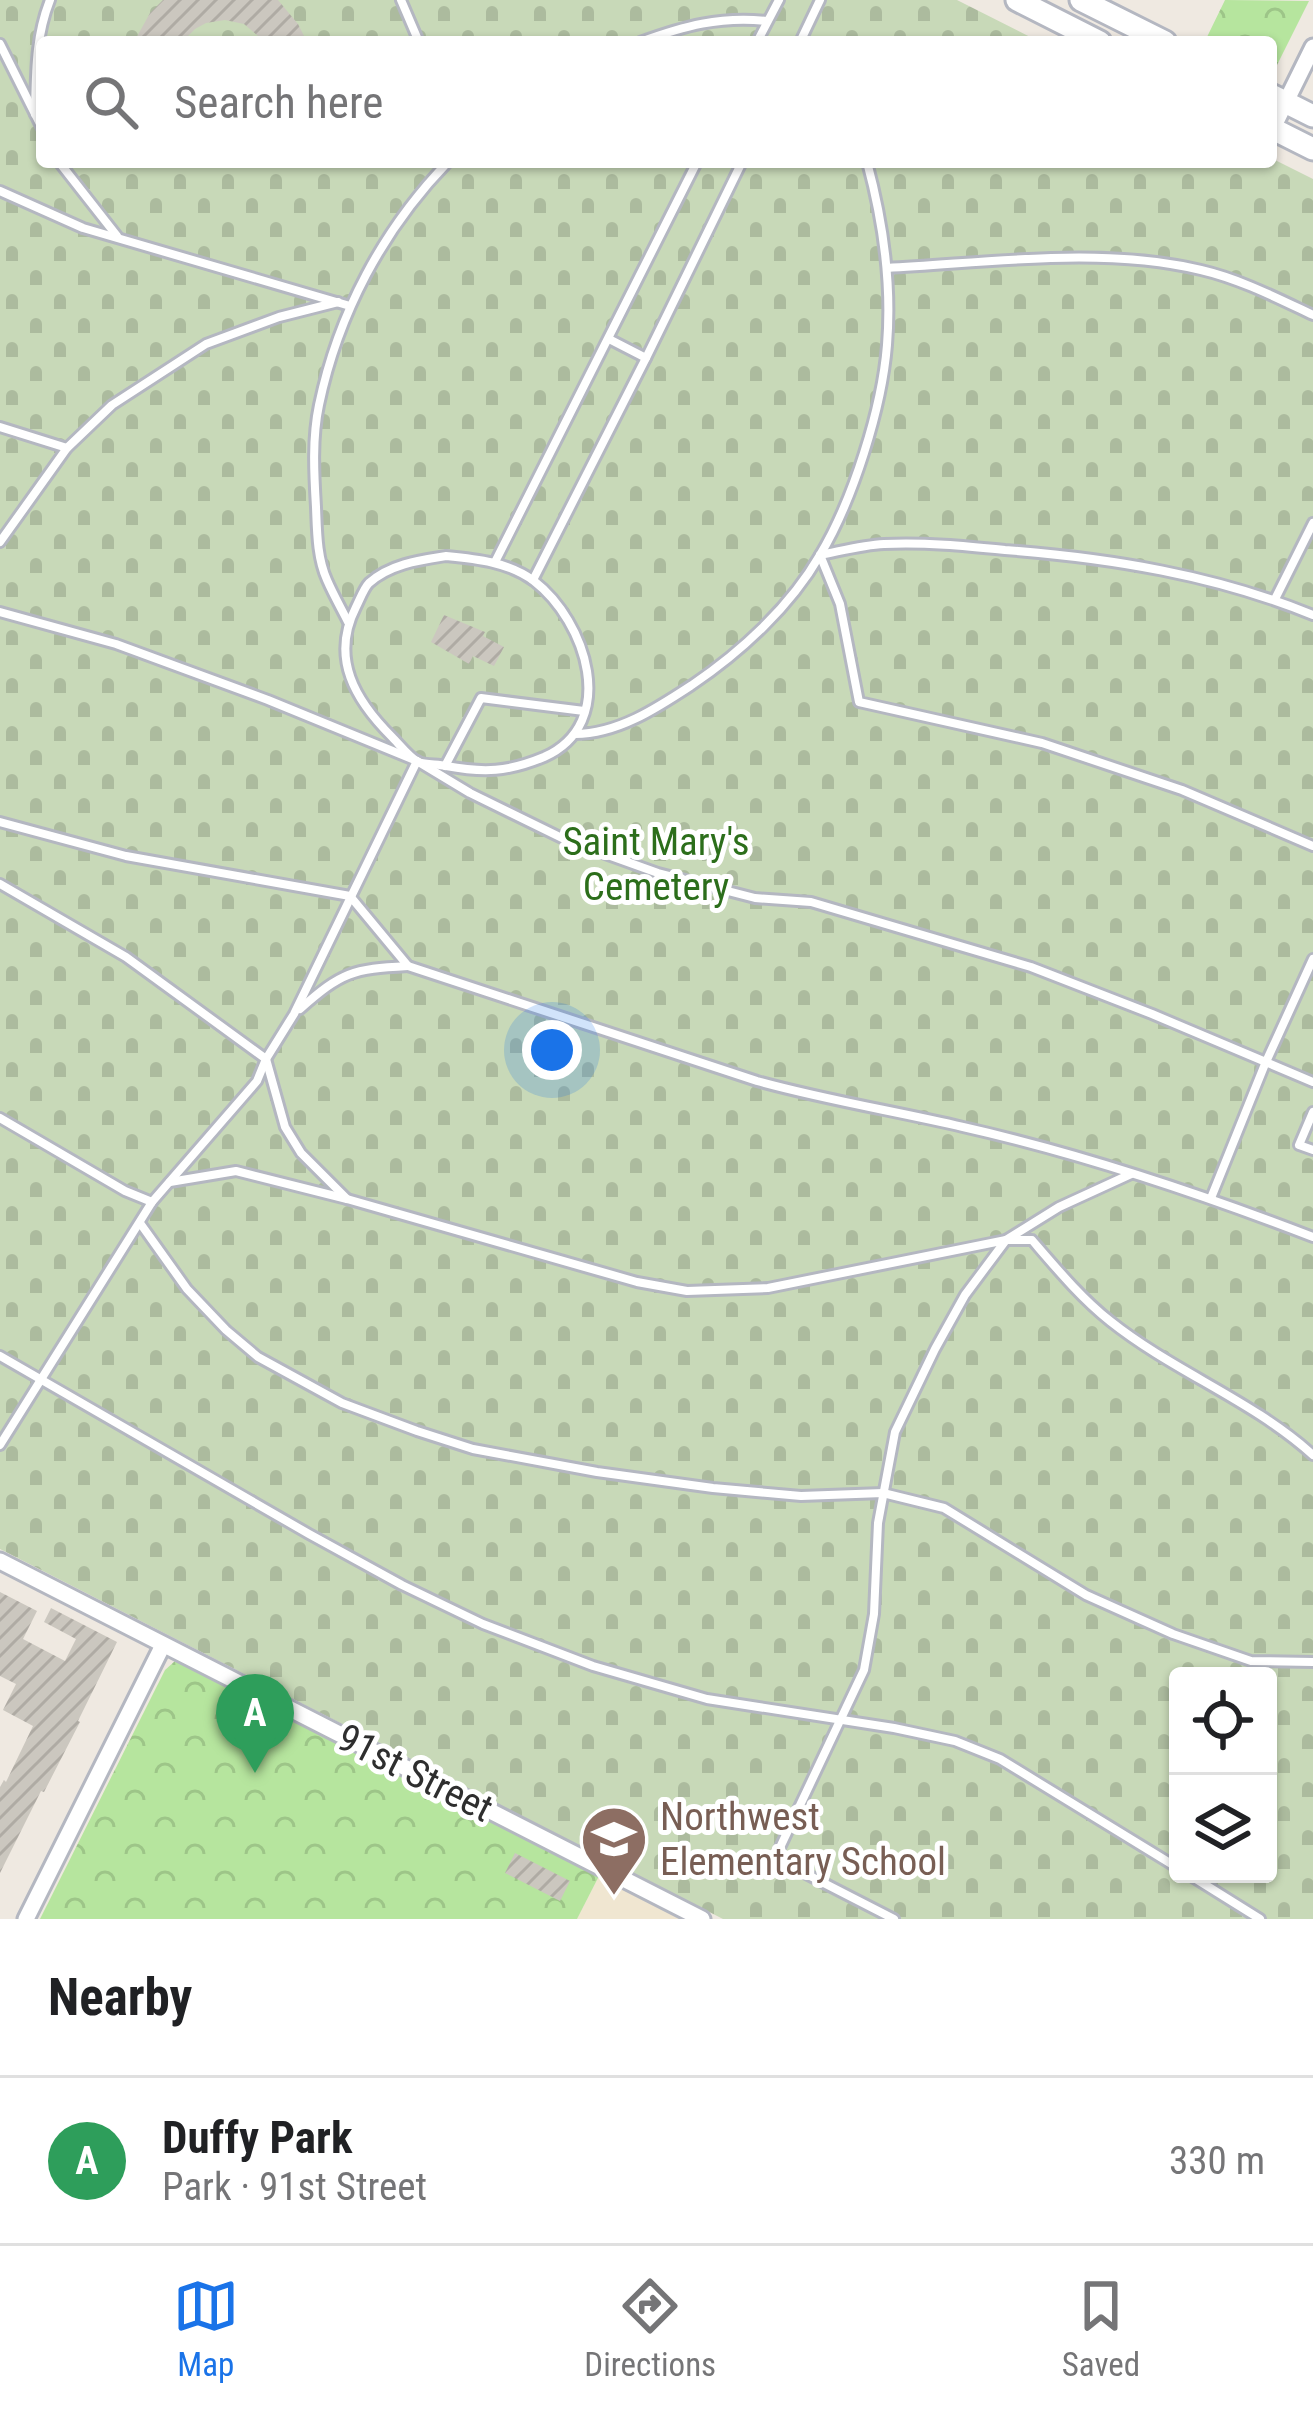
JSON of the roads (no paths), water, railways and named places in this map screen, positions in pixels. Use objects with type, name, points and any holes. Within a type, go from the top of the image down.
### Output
[{"type":"main road","points":[[1016,0],[1088,36]]},
{"type":"main road","points":[[1081,0],[1153,36]]},
{"type":"main road","points":[[1278,99],[1313,116]]},
{"type":"main road","points":[[1277,130],[1313,148]]},
{"type":"street","points":[[1278,99],[1313,47]]},
{"type":"street","name":"91st Street","points":[[0,1561],[692,1917]]},
{"type":"street","points":[[26,1919],[163,1645]]},
{"type":"lane","points":[[38,36],[50,0]]},
{"type":"lane","points":[[401,0],[416,36]]},
{"type":"lane","points":[[760,36],[779,0]]},
{"type":"lane","points":[[803,36],[820,0]]},
{"type":"lane","points":[[657,36],[732,17],[767,21]]},
{"type":"lane","points":[[805,31],[809,36]]},
{"type":"lane","points":[[0,44],[35,114]]},
{"type":"lane","points":[[35,114],[36,50]]},
{"type":"lane","points":[[64,168],[118,238]]},
{"type":"lane","points":[[348,622],[326,578],[318,546],[314,470],[318,408],[337,340],[360,283],[425,185],[442,168]]},
{"type":"lane","points":[[495,562],[694,168]]},
{"type":"lane","points":[[533,580],[739,168]]},
{"type":"lane","points":[[575,734],[599,734],[658,707],[721,665],[776,613],[820,555],[852,485],[873,423],[887,345],[880,210],[869,168]]},
{"type":"lane","points":[[0,191],[83,228],[350,306]]},
{"type":"lane","points":[[886,268],[1105,257],[1200,270],[1313,315]]},
{"type":"lane","points":[[0,542],[67,448],[112,405],[206,344],[338,302]]},
{"type":"lane","points":[[609,340],[646,358]]},
{"type":"lane","points":[[0,427],[67,448]]},
{"type":"lane","points":[[1275,599],[1313,523]]},
{"type":"lane","points":[[820,555],[882,544],[1088,556],[1208,581],[1313,615]]},
{"type":"lane","points":[[820,555],[840,604],[859,702],[1042,743],[1182,790],[1313,846]]},
{"type":"lane","points":[[446,556],[495,562],[533,580],[563,612],[582,646],[588,664],[588,696],[575,734],[557,751],[521,767],[474,772],[417,761],[367,712],[345,668],[348,622],[368,584],[403,563],[446,556]]},
{"type":"lane","points":[[0,612],[116,644],[268,700],[417,761],[470,793],[566,839],[658,872],[755,898],[811,902],[1031,967],[1313,1082]]},
{"type":"lane","points":[[445,766],[481,698],[584,711]]},
{"type":"lane","points":[[0,1445],[152,1202],[257,1081],[417,761]]},
{"type":"lane","points":[[0,822],[126,856],[350,896],[408,965]]},
{"type":"lane","points":[[0,884],[126,957],[266,1059],[285,1127],[301,1153],[347,1199]]},
{"type":"lane","points":[[1211,1198],[1313,959]]},
{"type":"lane","points":[[294,1014],[333,980],[367,968],[408,965],[758,1081],[966,1127],[1132,1173],[1313,1237]]},
{"type":"lane","points":[[1313,1112],[1299,1145],[1313,1150]]},
{"type":"lane","points":[[0,1118],[152,1202]]},
{"type":"lane","points":[[170,1182],[236,1171],[638,1282],[687,1291],[768,1288],[1006,1240],[1033,1240],[1076,1291],[1111,1322],[1285,1430],[1313,1455]]},
{"type":"lane","points":[[894,1919],[775,1858],[864,1670],[874,1614],[878,1523],[895,1432],[965,1295],[1006,1240],[1059,1207],[1132,1173]]},
{"type":"lane","points":[[140,1222],[187,1289],[258,1357],[342,1402],[417,1431],[473,1449],[713,1488],[801,1496],[883,1492],[944,1508],[1086,1595],[1173,1634],[1251,1661],[1313,1661]]},
{"type":"lane","points":[[0,1356],[309,1534],[483,1624],[592,1666],[707,1699],[955,1742],[1000,1759],[1169,1862]]},
{"type":"lane","points":[[1202,1883],[1260,1919]]},
{"type":"place","name":"Duffy Park","points":[[255,1773]]},
{"type":"place","name":"Northwest Elementary School","points":[[614,1898]]},
{"type":"park label","name":"Saint Mary's Cemetery","points":[[656,864]]}]
